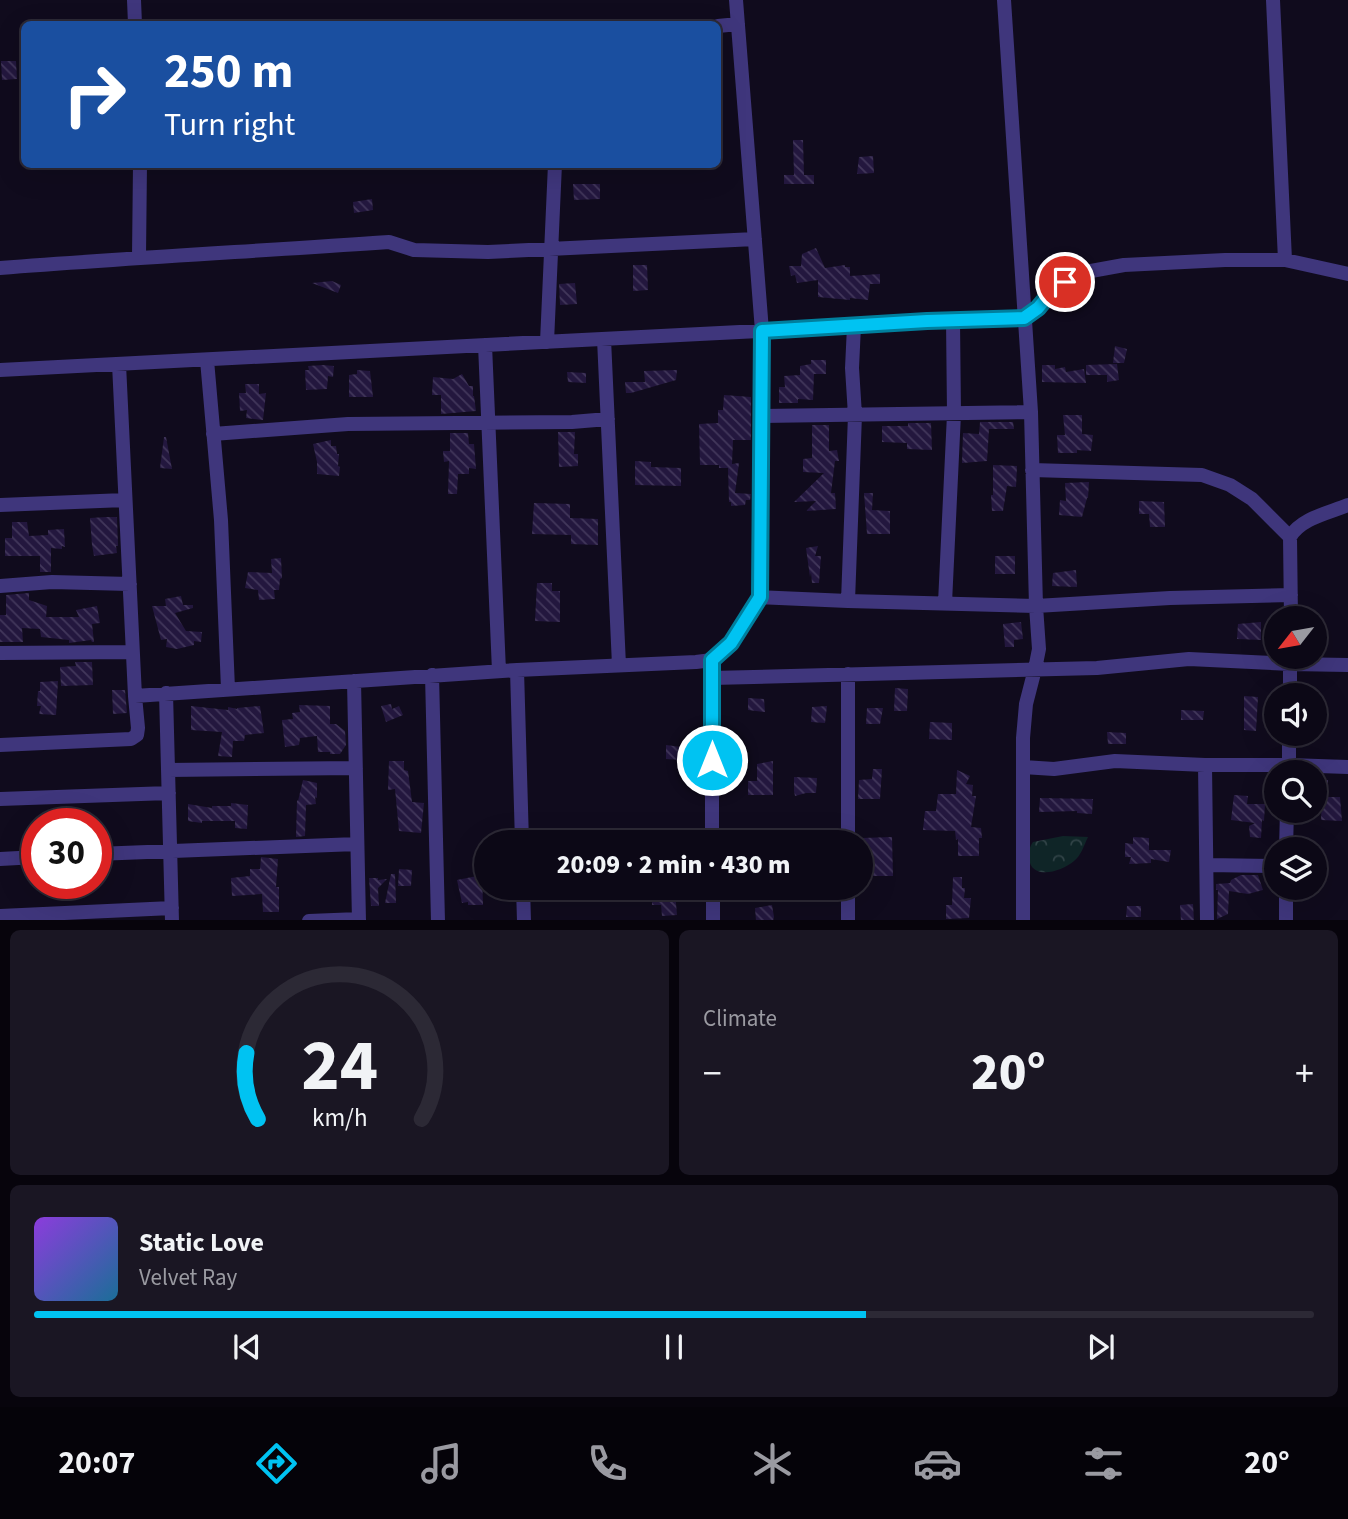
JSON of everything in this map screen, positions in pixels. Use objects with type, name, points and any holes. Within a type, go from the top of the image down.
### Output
[{"type":"street","points":[[134,0],[135,21]]},
{"type":"street","points":[[135,696],[432,675],[712,660],[731,643],[760,597],[762,416],[762,331],[736,0]]},
{"type":"street","points":[[1004,0],[1031,412],[1035,606],[1039,649],[1025,714],[1023,738],[1023,920]]},
{"type":"street","points":[[1273,0],[1285,260]]},
{"type":"street","points":[[721,26],[738,24]]},
{"type":"street","points":[[139,257],[140,168]]},
{"type":"street","points":[[547,342],[555,168]]},
{"type":"street","points":[[0,268],[389,242],[414,250],[488,252],[755,239]]},
{"type":"street","points":[[0,370],[1024,318],[1038,308],[1053,290],[1078,275],[1124,265],[1285,260],[1348,274]]},
{"type":"street","points":[[945,603],[954,414],[953,320]]},
{"type":"street","points":[[848,601],[855,415],[852,368],[854,326]]},
{"type":"street","points":[[604,339],[619,665]]},
{"type":"street","points":[[485,345],[499,671]]},
{"type":"street","points":[[207,360],[221,520],[228,689]]},
{"type":"street","points":[[0,744],[131,739],[137,735],[119,364]]},
{"type":"street","points":[[762,416],[1031,412]]},
{"type":"street","points":[[213,434],[348,425],[488,424],[608,419]]},
{"type":"street","points":[[1032,470],[1202,475],[1230,485],[1252,499],[1290,537]]},
{"type":"street","points":[[0,505],[125,500]]},
{"type":"street","points":[[1291,606],[1290,537],[1295,529],[1306,522],[1348,505]]},
{"type":"street","points":[[0,586],[52,582],[130,584]]},
{"type":"street","points":[[760,597],[1035,606],[1170,597],[1291,595]]},
{"type":"street","points":[[0,653],[133,652]]},
{"type":"street","points":[[712,678],[1097,668],[1189,659],[1264,660]]},
{"type":"street","points":[[712,660],[712,830]]},
{"type":"street","points":[[1327,663],[1348,665]]},
{"type":"street","points":[[517,670],[522,830]]},
{"type":"street","points":[[848,674],[848,830]]},
{"type":"street","points":[[432,675],[438,920]]},
{"type":"street","points":[[309,920],[359,920],[354,681]]},
{"type":"street","points":[[0,916],[172,914],[166,694]]},
{"type":"street","points":[[1023,767],[1054,769],[1115,761],[1264,767]]},
{"type":"street","points":[[1205,765],[1207,920]]},
{"type":"street","points":[[1327,767],[1348,767]]},
{"type":"street","points":[[168,770],[356,768]]},
{"type":"street","points":[[0,799],[169,793]]},
{"type":"street","points":[[112,853],[357,844]]},
{"type":"street","points":[[0,859],[21,858]]},
{"type":"street","points":[[1207,865],[1264,866]]},
{"type":"street","points":[[523,900],[524,920]]},
{"type":"street","points":[[713,900],[713,920]]},
{"type":"street","points":[[848,900],[849,920]]},
{"type":"street","points":[[1286,900],[1286,920]]},
{"type":"green space","points":[[1063,836],[1088,837],[1079,856],[1055,871],[1035,870],[1029,858],[1033,842]]},
{"type":"building","points":[[1,61],[16,61],[17,79],[2,80]]},
{"type":"building","points":[[793,140],[803,140],[804,175],[814,175],[814,184],[784,184],[784,175],[794,175]]},
{"type":"building","points":[[873,156],[874,173],[857,174],[859,157]]},
{"type":"building","points":[[573,184],[600,184],[600,199],[574,200]]},
{"type":"building","points":[[372,199],[373,210],[354,213],[353,202]]},
{"type":"building","points":[[816,248],[825,268],[845,265],[850,267],[850,276],[880,274],[880,284],[870,284],[868,300],[818,297],[818,280],[797,283],[795,275],[791,276],[789,266],[801,266],[802,254]]},
{"type":"building","points":[[633,265],[647,265],[648,290],[633,291]]},
{"type":"building","points":[[332,281],[341,285],[338,293],[312,283]]},
{"type":"building","points":[[575,283],[577,304],[560,305],[559,284]]},
{"type":"building","points":[[1115,346],[1127,349],[1124,363],[1113,363]]},
{"type":"building","points":[[811,360],[826,360],[826,374],[814,374],[813,400],[798,399],[798,403],[779,403],[779,387],[785,387],[784,376],[800,375],[800,366],[811,364]]},
{"type":"building","points":[[1117,364],[1119,380],[1107,382],[1107,375],[1086,375],[1086,365]]},
{"type":"building","points":[[1042,365],[1055,365],[1055,369],[1065,367],[1066,372],[1084,369],[1086,383],[1042,382]]},
{"type":"building","points":[[308,366],[334,366],[333,377],[328,376],[327,389],[306,390],[305,370],[309,370]]},
{"type":"building","points":[[357,370],[370,371],[373,397],[349,397],[349,375],[357,374]]},
{"type":"building","points":[[677,370],[676,380],[626,393],[625,382],[645,382],[644,371]]},
{"type":"building","points":[[567,372],[586,373],[586,383],[568,382]]},
{"type":"building","points":[[462,374],[469,386],[473,386],[476,411],[441,414],[441,395],[432,395],[433,377],[453,379]]},
{"type":"building","points":[[245,384],[259,384],[259,394],[266,393],[263,420],[246,418],[247,410],[240,411],[239,393],[246,393]]},
{"type":"building","points":[[724,395],[751,397],[751,440],[733,440],[732,464],[739,463],[735,493],[751,494],[745,505],[731,506],[729,502],[728,468],[700,465],[699,424],[718,423],[718,410],[723,410]]},
{"type":"building","points":[[1063,415],[1082,415],[1082,434],[1093,435],[1091,451],[1058,453],[1057,435],[1065,435]]},
{"type":"building","points":[[980,422],[1013,422],[1014,429],[989,429],[987,461],[962,463],[963,433],[979,434]]},
{"type":"building","points":[[908,423],[931,423],[932,450],[907,449],[907,443],[882,442],[882,426],[908,426]]},
{"type":"building","points":[[812,425],[829,425],[829,451],[837,450],[839,461],[835,461],[831,493],[835,493],[836,509],[806,511],[816,501],[794,502],[824,473],[803,472],[803,459],[812,458]]},
{"type":"building","points":[[558,432],[575,432],[574,454],[578,454],[578,466],[559,467]]},
{"type":"building","points":[[450,433],[468,433],[469,444],[474,444],[476,469],[469,468],[469,474],[458,474],[457,494],[448,494],[449,461],[444,462],[443,451],[450,451]]},
{"type":"building","points":[[166,437],[172,469],[160,468]]},
{"type":"building","points":[[331,440],[331,446],[336,446],[339,454],[339,476],[317,474],[313,444]]},
{"type":"building","points":[[635,461],[651,462],[651,467],[681,468],[681,486],[635,485]]},
{"type":"building","points":[[993,465],[1017,466],[1016,487],[1007,486],[1003,511],[992,511]]},
{"type":"building","points":[[1089,482],[1088,498],[1082,517],[1059,515],[1060,500],[1066,501],[1065,483]]},
{"type":"building","points":[[864,493],[873,493],[872,510],[890,511],[890,534],[867,534]]},
{"type":"building","points":[[1139,501],[1164,502],[1165,527],[1150,527],[1149,514],[1139,514]]},
{"type":"building","points":[[534,503],[570,504],[570,518],[598,519],[598,545],[571,544],[571,535],[532,534]]},
{"type":"building","points":[[117,517],[117,553],[94,556],[90,518]]},
{"type":"building","points":[[12,522],[27,522],[29,536],[48,535],[48,530],[64,529],[65,547],[51,548],[51,572],[40,572],[40,556],[5,556],[5,538],[12,538]]},
{"type":"building","points":[[818,546],[815,556],[821,556],[819,583],[812,583],[806,548]]},
{"type":"building","points":[[995,556],[1015,556],[1015,574],[995,574]]},
{"type":"building","points":[[281,558],[282,578],[279,590],[274,590],[275,599],[259,600],[258,590],[245,588],[248,572],[272,573],[271,559]]},
{"type":"building","points":[[1076,570],[1077,587],[1052,586],[1053,573]]},
{"type":"building","points":[[537,583],[552,583],[552,591],[560,591],[560,622],[535,621]]},
{"type":"building","points":[[29,593],[29,600],[47,606],[46,617],[79,617],[76,610],[97,606],[100,623],[92,624],[94,642],[91,640],[69,643],[69,640],[41,637],[40,629],[22,628],[23,642],[0,642],[0,615],[6,615],[6,595]]},
{"type":"building","points":[[181,596],[183,605],[193,605],[193,608],[175,613],[186,631],[202,632],[201,642],[194,641],[194,645],[177,649],[166,647],[167,639],[161,640],[152,606],[166,606],[165,599]]},
{"type":"building","points":[[1021,622],[1023,639],[1014,640],[1014,647],[1005,647],[1003,624]]},
{"type":"building","points":[[1261,622],[1261,640],[1237,639],[1238,624]]},
{"type":"building","points":[[75,662],[92,662],[93,685],[61,686],[60,667],[76,666]]},
{"type":"building","points":[[58,681],[56,715],[39,714],[41,706],[37,706],[40,682]]},
{"type":"building","points":[[895,688],[908,689],[907,711],[894,711]]},
{"type":"building","points":[[112,690],[125,690],[127,713],[113,714]]},
{"type":"building","points":[[1244,696],[1258,697],[1256,731],[1244,730]]},
{"type":"building","points":[[748,698],[764,699],[765,712],[748,710]]},
{"type":"building","points":[[391,704],[392,709],[399,706],[403,715],[386,722],[381,706]]},
{"type":"building","points":[[299,705],[330,706],[330,724],[336,724],[345,731],[346,745],[340,754],[318,752],[317,736],[300,738],[299,745],[285,747],[282,720],[293,719],[292,713],[300,712]]},
{"type":"building","points":[[191,706],[228,710],[228,707],[237,709],[260,706],[264,733],[245,735],[244,741],[233,741],[232,757],[218,756],[222,732],[191,730]]},
{"type":"building","points":[[827,706],[825,723],[811,722],[812,707]]},
{"type":"building","points":[[867,708],[883,708],[880,724],[866,724]]},
{"type":"building","points":[[1181,710],[1204,711],[1203,720],[1181,720]]},
{"type":"building","points":[[930,722],[952,723],[952,740],[929,739]]},
{"type":"building","points":[[1107,732],[1126,733],[1126,744],[1108,744]]},
{"type":"building","points":[[666,745],[681,747],[681,760],[666,759]]},
{"type":"building","points":[[389,761],[404,761],[412,802],[424,803],[421,833],[399,831],[395,789],[388,790]]},
{"type":"building","points":[[773,761],[773,795],[748,795],[748,781],[757,781],[757,764]]},
{"type":"building","points":[[873,769],[882,769],[880,799],[858,799],[859,780],[872,779]]},
{"type":"building","points":[[957,770],[970,776],[966,784],[973,785],[972,796],[976,796],[971,827],[981,828],[979,856],[958,856],[955,831],[923,830],[925,811],[936,811],[938,794],[956,794]]},
{"type":"building","points":[[794,777],[817,778],[816,793],[795,796]]},
{"type":"building","points":[[303,780],[317,783],[317,798],[315,797],[316,804],[306,805],[305,836],[296,837],[297,800]]},
{"type":"building","points":[[1234,795],[1248,796],[1247,804],[1264,804],[1261,838],[1250,837],[1249,826],[1255,823],[1231,820]]},
{"type":"building","points":[[1327,797],[1340,797],[1342,821],[1327,820]]},
{"type":"building","points":[[1040,798],[1093,799],[1092,814],[1077,811],[1039,812]]},
{"type":"building","points":[[231,803],[248,805],[247,829],[235,828],[235,821],[188,821],[188,804],[212,808],[231,806]]},
{"type":"building","points":[[892,837],[893,876],[873,876],[873,838]]},
{"type":"building","points":[[1133,837],[1149,838],[1149,850],[1171,850],[1169,862],[1151,859],[1151,863],[1129,864],[1131,857],[1125,857],[1125,843],[1133,844]]},
{"type":"building","points":[[261,857],[278,859],[276,887],[279,887],[279,912],[263,912],[262,894],[232,896],[231,878],[250,876],[250,869],[260,869]]},
{"type":"building","points":[[399,869],[412,870],[411,886],[398,886]]},
{"type":"building","points":[[391,874],[395,874],[396,903],[385,903]]},
{"type":"building","points":[[1241,875],[1258,875],[1263,890],[1248,894],[1229,891],[1228,914],[1217,919],[1216,884],[1230,883]]},
{"type":"building","points":[[474,877],[474,900],[483,900],[483,905],[462,903],[457,880]]},
{"type":"building","points":[[953,877],[962,877],[964,898],[971,898],[969,918],[946,919],[946,905],[952,905]]},
{"type":"building","points":[[369,878],[387,879],[378,888],[379,906],[371,906]]},
{"type":"building","points":[[652,900],[676,900],[677,915],[662,916],[661,905],[652,905]]},
{"type":"building","points":[[1193,904],[1194,920],[1181,920],[1180,905]]},
{"type":"building","points":[[772,905],[773,920],[756,920],[755,908]]},
{"type":"building","points":[[1127,906],[1141,906],[1141,917],[1126,917]]},
{"type":"route","points":[[712,760],[712,660],[731,643],[760,597],[762,331],[1024,318],[1065,282]]}]
